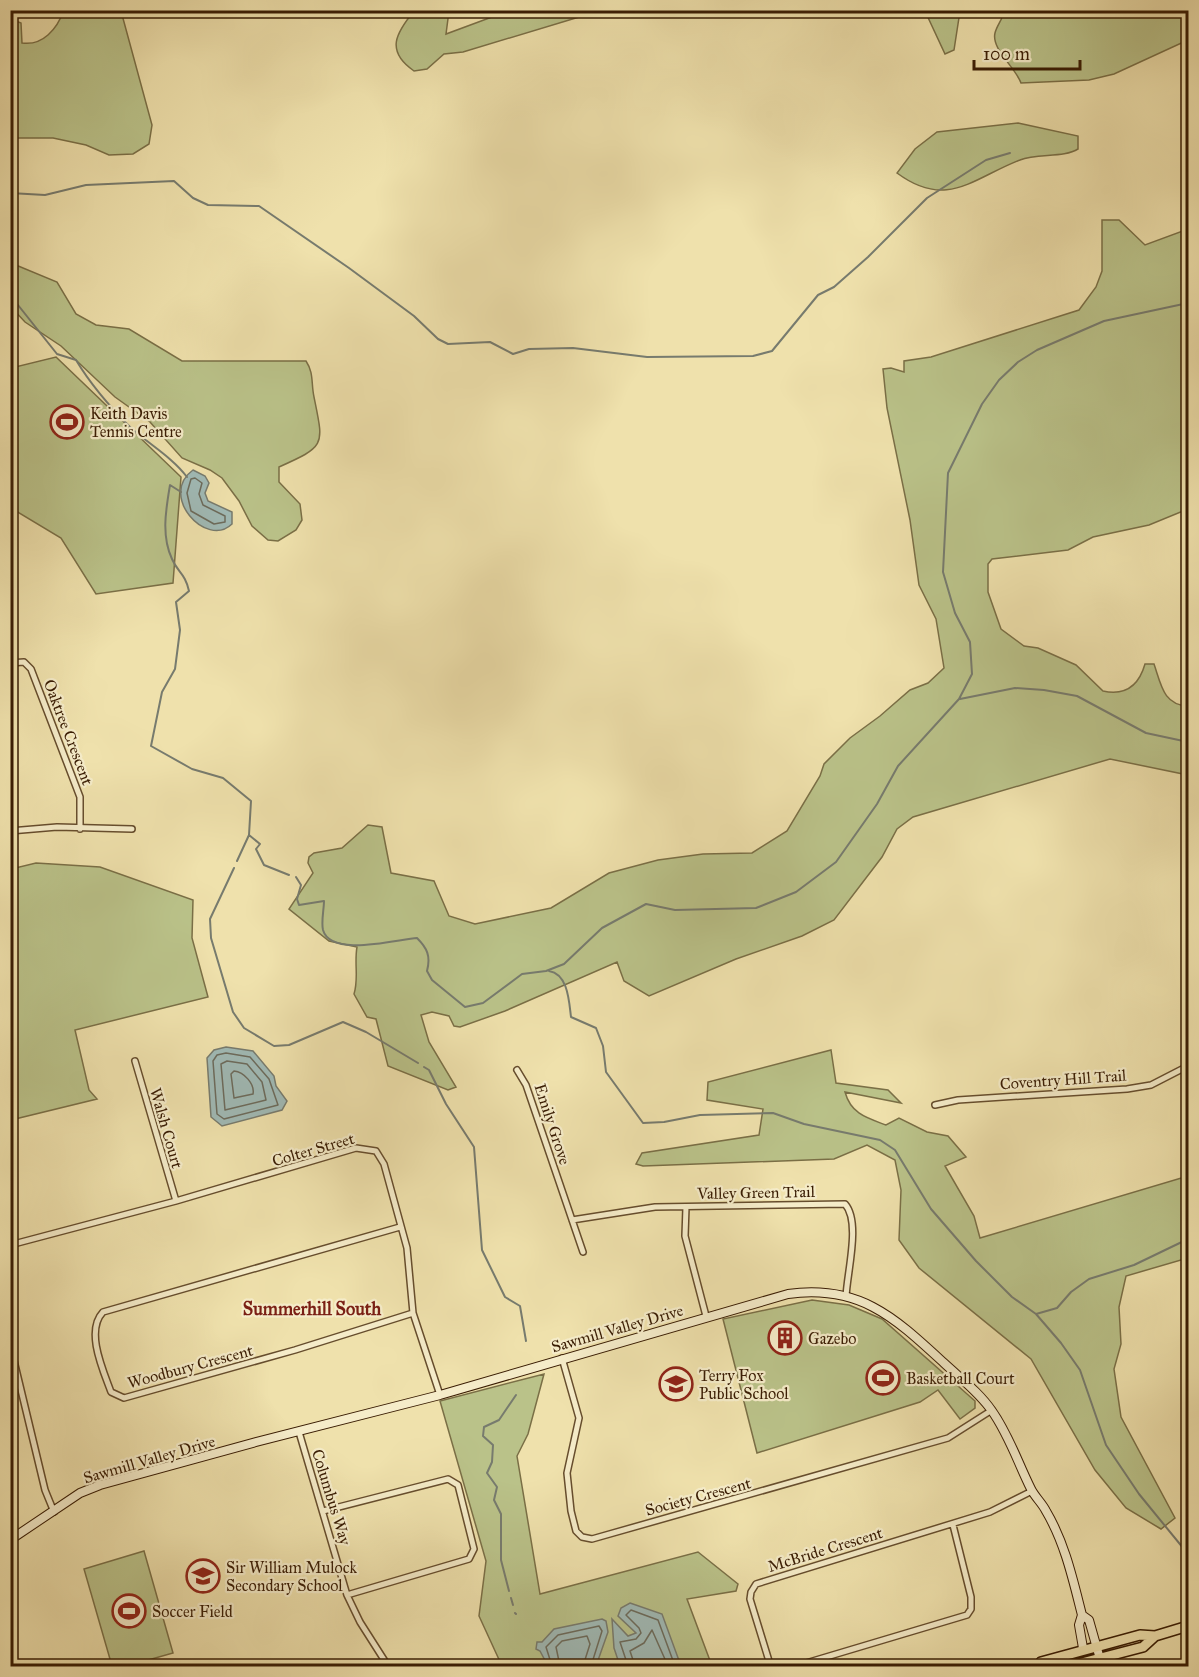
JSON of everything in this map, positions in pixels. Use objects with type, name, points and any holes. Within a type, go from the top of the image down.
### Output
[{"type":"main road","points":[[1038,1666],[1041,1662],[1083,1648],[1140,1635],[1155,1636],[1188,1626]]},
{"type":"main road","points":[[1070,1666],[1101,1663],[1143,1647],[1155,1636]]},
{"type":"street","name":"Oaktree Crescent","points":[[10,663],[24,662],[31,669],[80,797],[80,829]]},
{"type":"street","points":[[10,831],[57,827],[132,829]]},
{"type":"street","name":"Walsh Court","points":[[135,1061],[176,1202]]},
{"type":"street","name":"Coventry Hill Trail","points":[[935,1105],[958,1100],[1151,1085],[1188,1066]]},
{"type":"street","name":"Emily Grove","points":[[517,1070],[526,1085],[572,1220]]},
{"type":"street","name":"Colter Street","points":[[10,1245],[176,1202],[356,1148],[376,1150],[384,1164],[407,1248],[412,1313],[440,1395]]},
{"type":"street","name":"Valley Green Trail","points":[[572,1220],[655,1207],[845,1204],[851,1211],[854,1223],[846,1297]]},
{"type":"street","points":[[686,1207],[687,1247],[706,1316]]},
{"type":"street","points":[[572,1220],[584,1252]]},
{"type":"street","name":"Woodbury Crescent","points":[[400,1227],[103,1312],[96,1319],[95,1327],[100,1360],[111,1392],[124,1398],[295,1350],[412,1313]]},
{"type":"street","name":"Sawmill Valley Drive","points":[[10,1540],[80,1493],[100,1485],[440,1395],[706,1316],[810,1291],[846,1297],[882,1310],[909,1330],[975,1390],[992,1410],[1007,1433],[1032,1491],[1046,1511],[1059,1538],[1082,1615],[1079,1624],[1083,1648]]},
{"type":"street","points":[[10,1344],[45,1490],[54,1512]]},
{"type":"street","name":"Society Crescent","points":[[562,1358],[579,1418],[567,1473],[571,1511],[576,1531],[582,1537],[592,1539],[938,1442],[965,1429],[992,1410]]},
{"type":"street","name":"Columbus Way","points":[[299,1431],[347,1594],[360,1622],[388,1666]]},
{"type":"street","points":[[322,1511],[448,1479],[458,1485],[474,1549],[469,1559],[347,1594]]},
{"type":"street","name":"McBride Crescent","points":[[775,1666],[769,1661],[750,1599],[756,1584],[953,1525],[1006,1506],[1032,1491]]},
{"type":"street","points":[[796,1666],[967,1615],[971,1609],[971,1597],[953,1525]]},
{"type":"street","name":"Sawmill Valley Drive","points":[[1082,1615],[1089,1620],[1101,1663]]},
{"type":"street","points":[[1083,1648],[1088,1664]]},
{"type":"green space","points":[[64,10],[121,11],[152,125],[149,144],[133,154],[109,155],[86,145],[53,138],[11,138],[11,19],[21,23],[22,43],[36,42],[53,30]]},
{"type":"green space","points":[[414,11],[449,11],[446,34],[508,11],[599,11],[463,52],[444,54],[427,69],[414,71],[399,56],[396,42],[402,27]]},
{"type":"green space","points":[[925,11],[960,11],[954,50],[945,54]]},
{"type":"green space","points":[[1004,11],[1188,11],[1188,40],[1114,74],[1089,80],[1021,83],[1000,52],[995,39],[995,33]]},
{"type":"green space","points":[[1018,123],[1078,136],[1078,149],[1065,154],[1020,160],[974,182],[945,190],[915,184],[897,173],[915,149],[937,132]]},
{"type":"green space","points":[[1102,220],[1119,220],[1145,245],[1188,229],[1188,509],[1149,525],[1093,537],[1068,550],[992,559],[988,564],[988,592],[1001,629],[1024,646],[1038,648],[1076,665],[1103,691],[1125,690],[1139,678],[1145,664],[1154,664],[1161,686],[1168,698],[1180,705],[1188,706],[1188,775],[1110,759],[913,817],[897,829],[882,857],[834,920],[802,936],[736,959],[649,996],[624,981],[617,962],[505,1011],[460,1027],[454,1026],[449,1016],[432,1012],[421,1015],[429,1042],[456,1087],[448,1090],[388,1066],[376,1019],[367,1017],[354,994],[357,947],[329,941],[289,909],[313,873],[308,863],[309,857],[314,853],[342,848],[368,825],[382,827],[391,873],[434,881],[449,916],[475,924],[551,908],[609,873],[658,860],[703,854],[752,853],[787,831],[820,776],[824,764],[850,738],[910,690],[928,683],[944,668],[936,619],[919,585],[910,520],[887,408],[883,369],[891,368],[904,372],[904,361],[931,357],[1079,310],[1096,287],[1102,271]]},
{"type":"green space","points":[[11,263],[57,282],[76,314],[96,325],[129,329],[182,361],[306,361],[311,374],[319,426],[318,443],[306,454],[279,467],[279,482],[300,504],[302,520],[296,530],[278,541],[268,540],[252,526],[239,501],[222,478],[182,458],[150,422],[115,397],[61,346],[25,322],[11,307]]},
{"type":"green space","name":"Keith Davis Tennis Centre","points":[[56,357],[181,477],[173,583],[96,594],[61,538],[11,508],[11,368]]},
{"type":"green space","points":[[36,863],[100,867],[193,900],[192,938],[208,997],[75,1030],[89,1090],[97,1099],[11,1120],[11,869]]},
{"type":"green space","points":[[831,1050],[836,1083],[888,1090],[901,1103],[845,1092],[851,1105],[861,1114],[886,1125],[899,1118],[927,1132],[948,1136],[966,1157],[945,1166],[974,1216],[980,1238],[1188,1176],[1188,1258],[1126,1276],[1119,1307],[1121,1344],[1114,1369],[1121,1417],[1175,1518],[1161,1529],[1126,1508],[1095,1470],[1031,1359],[919,1268],[899,1240],[901,1190],[895,1160],[867,1145],[834,1159],[643,1166],[636,1164],[642,1153],[759,1135],[763,1109],[707,1100],[708,1082]]},
{"type":"green space","points":[[812,1300],[849,1305],[882,1319],[975,1401],[975,1408],[960,1419],[938,1390],[920,1402],[757,1453],[723,1319]]},
{"type":"green space","points":[[544,1374],[528,1434],[517,1456],[540,1594],[698,1552],[738,1584],[736,1591],[687,1599],[712,1666],[502,1666],[479,1616],[486,1561],[440,1401]]},
{"type":"green space","name":"Soccer Field","points":[[144,1551],[173,1653],[127,1666],[112,1666],[84,1569]]},
{"type":"water","points":[[193,470],[205,476],[209,483],[205,493],[208,501],[232,512],[232,524],[221,530],[210,530],[190,516],[183,505],[181,493],[184,481]]},
{"type":"water","points":[[226,1047],[253,1051],[274,1076],[276,1086],[287,1101],[282,1110],[222,1126],[211,1117],[207,1058],[214,1050]]},
{"type":"water","points":[[630,1603],[662,1614],[681,1666],[627,1666],[619,1663],[614,1648],[612,1619],[628,1636],[636,1633],[618,1616],[621,1608]]},
{"type":"water","points":[[602,1619],[606,1621],[608,1632],[596,1666],[548,1666],[540,1651],[536,1649],[537,1642],[542,1642],[554,1629]]},
{"type":"waterway","points":[[10,193],[45,195],[86,185],[174,181],[193,198],[208,205],[259,206],[349,268],[414,316],[438,339],[448,344],[490,342],[513,354],[529,349],[573,348],[647,357],[753,356],[772,351],[818,295],[834,287],[868,257],[927,198],[986,160],[1010,153]]},
{"type":"waterway","points":[[10,295],[57,354],[76,360],[94,387],[123,420],[187,477]]},
{"type":"waterway","points":[[296,877],[301,885],[297,899],[299,905],[324,901],[322,927],[329,938],[338,943],[351,945],[417,938],[427,953],[429,961],[427,971],[432,980],[465,1007],[483,1003],[522,974],[546,971],[564,964],[602,928],[646,904],[675,910],[756,908],[796,892],[836,862],[877,804],[898,766],[959,699],[972,674],[970,642],[955,613],[943,572],[948,473],[982,404],[999,380],[1018,362],[1037,350],[1104,321],[1188,303]]},
{"type":"waterway","points":[[181,492],[170,485],[165,532],[172,559],[186,580],[189,591],[176,602],[180,630],[175,669],[162,692],[151,746],[192,769],[223,778],[251,801],[249,835],[237,861]]},
{"type":"waterway","points":[[960,699],[1015,688],[1077,696],[1146,733],[1188,742]]},
{"type":"waterway","points":[[249,835],[260,844],[256,849],[264,865],[289,875]]},
{"type":"waterway","points":[[234,868],[210,919],[211,938],[233,1012],[244,1028],[274,1046],[289,1045],[343,1022],[366,1032],[418,1063]]},
{"type":"waterway","points":[[549,971],[555,973],[564,983],[571,1017],[596,1028],[603,1046],[606,1072],[643,1123],[664,1122],[700,1115],[773,1113],[804,1124],[880,1140],[895,1150],[931,1209],[976,1261],[1012,1297],[1036,1314],[1061,1343],[1080,1370],[1106,1445],[1139,1494],[1188,1554]]},
{"type":"waterway","points":[[424,1067],[429,1070],[446,1104],[474,1147],[482,1250],[505,1297],[520,1306],[526,1341]]},
{"type":"waterway","points":[[1036,1314],[1057,1308],[1071,1292],[1089,1279],[1134,1265],[1188,1239]]},
{"type":"waterway","points":[[509,1591],[501,1560],[501,1514],[494,1500],[497,1487],[487,1473],[492,1462],[493,1445],[483,1436],[484,1427],[499,1420],[516,1395]]},
{"type":"waterway","points":[[511,1598],[513,1605]]},
{"type":"place","name":"Keith Davis Tennis Centre","points":[[67,422]]},
{"type":"place","name":"Gazebo","points":[[785,1338]]},
{"type":"place","name":"Basketball Court","points":[[883,1378]]},
{"type":"place","name":"Terry Fox Public School","points":[[676,1384]]},
{"type":"place","name":"Sir William Mulock Secondary School","points":[[203,1576]]},
{"type":"place","name":"Soccer Field","points":[[129,1611]]},
{"type":"district","name":"Summerhill South","points":[[312,1309]]}]
